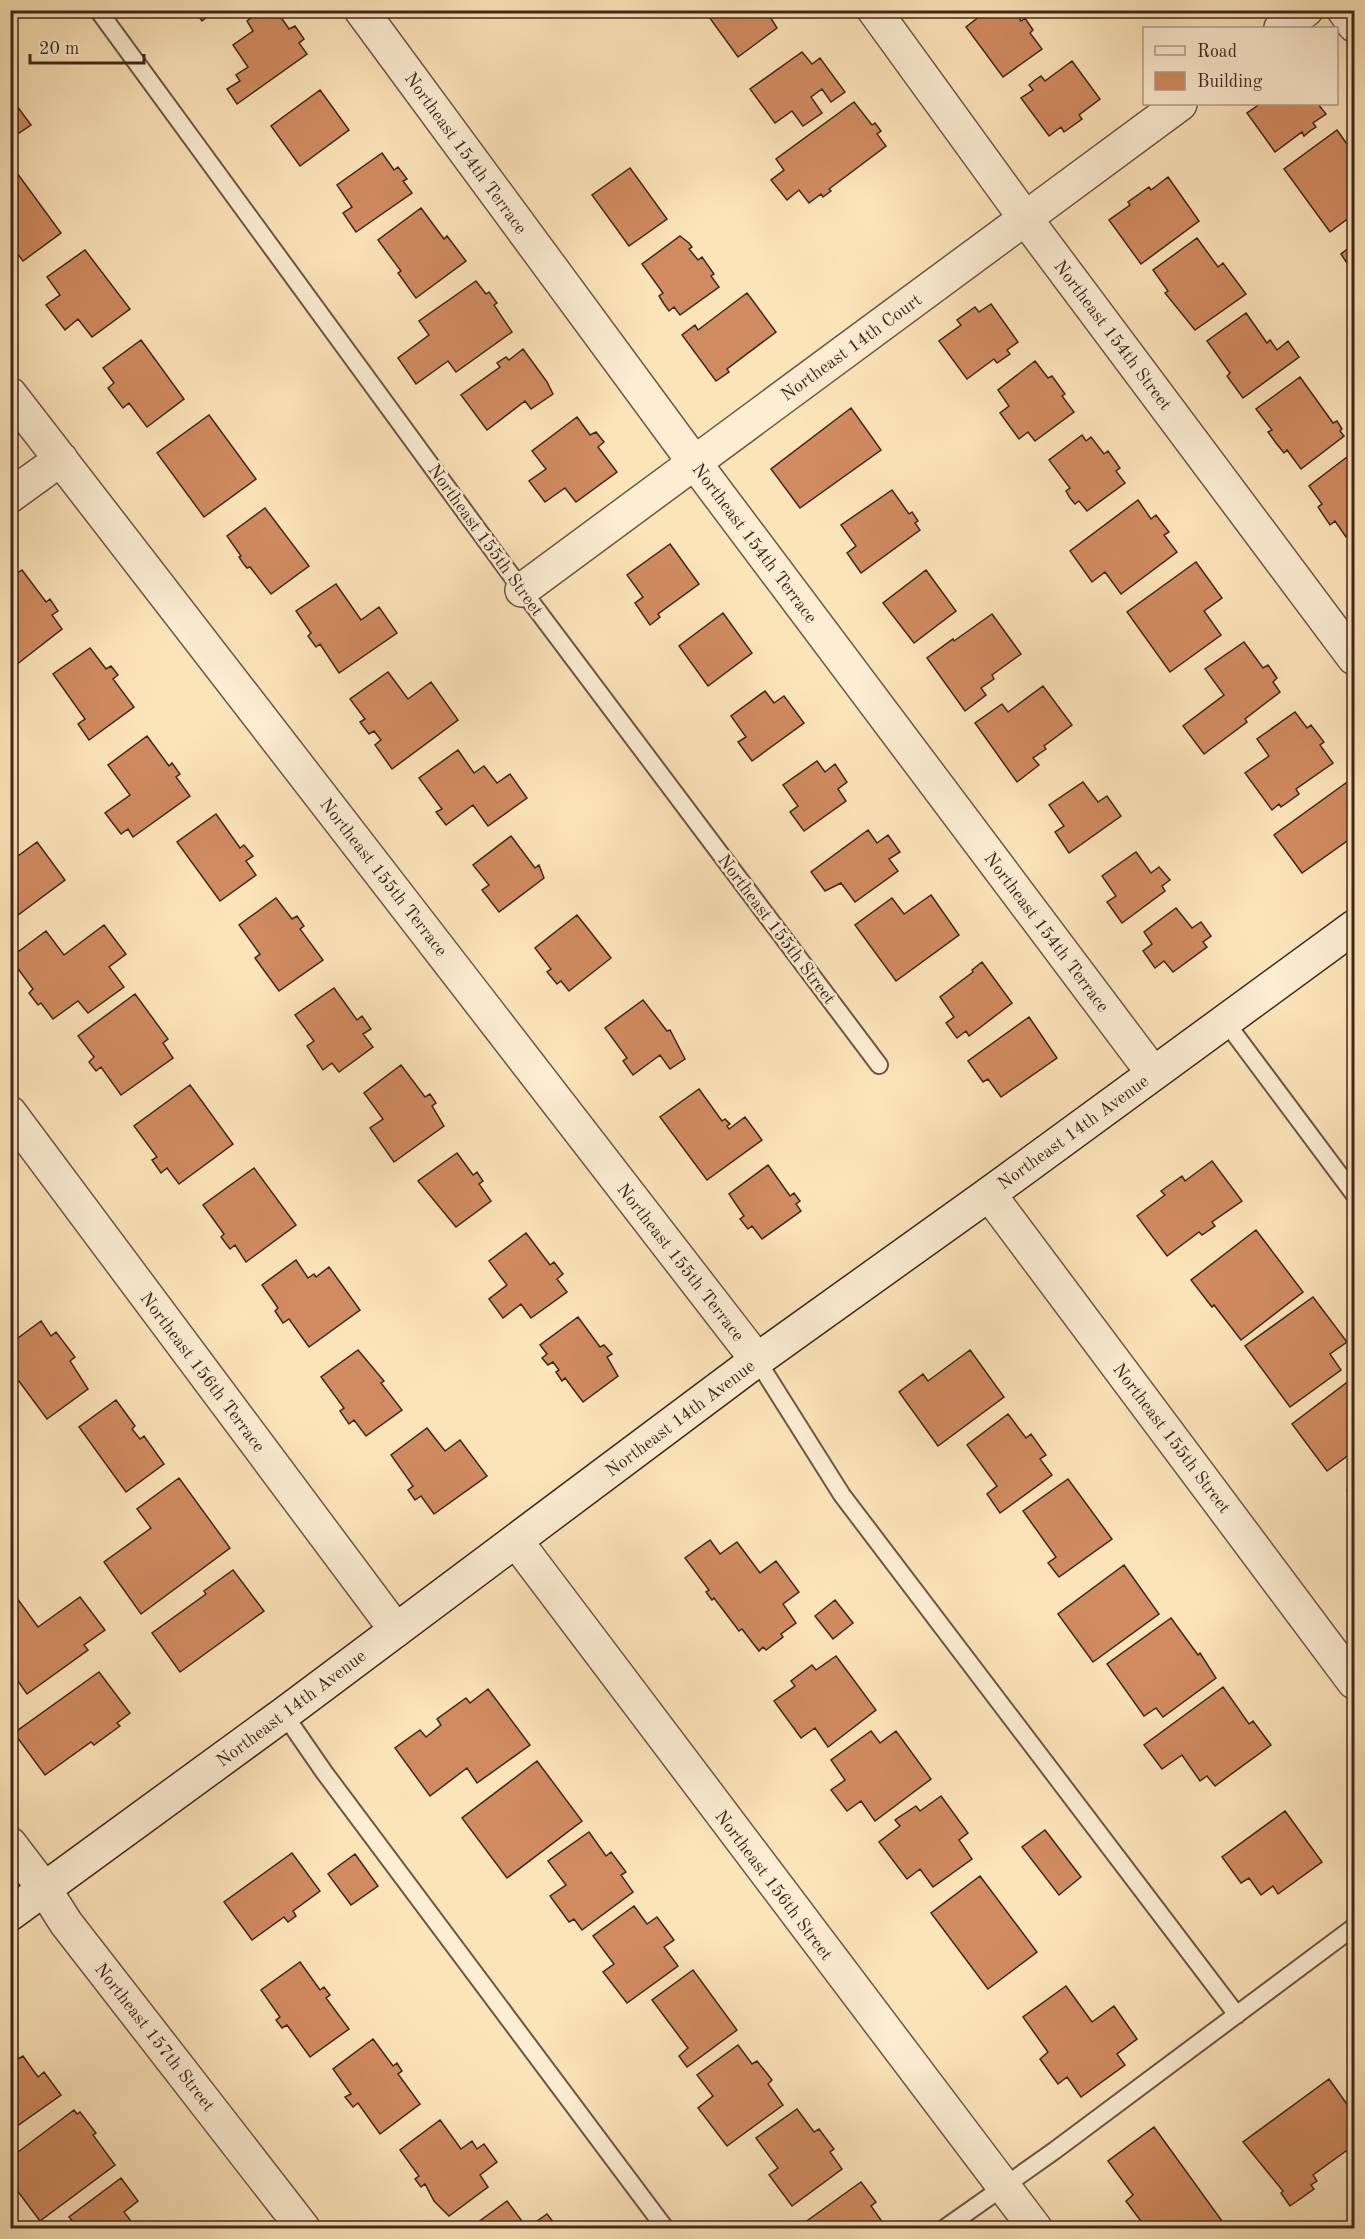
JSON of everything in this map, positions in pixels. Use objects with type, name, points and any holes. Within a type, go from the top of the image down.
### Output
[{"type":"street","name":"Northeast 154th Terrace","points":[[361,10],[694,462],[1153,1073]]},
{"type":"street","name":"Northeast 154th Street","points":[[874,10],[1025,218],[1354,658]]},
{"type":"street","points":[[1282,27],[1306,10]]},
{"type":"street","points":[[1344,10],[1354,25]]},
{"type":"street","name":"Northeast 14th Court","points":[[522,590],[1179,105]]},
{"type":"street","name":"Northeast 155th Terrace","points":[[10,394],[757,1360]]},
{"type":"street","points":[[10,496],[61,459]]},
{"type":"street","name":"Northeast 14th Avenue","points":[[10,1914],[284,1714],[757,1360],[989,1194],[1354,927]]},
{"type":"street","name":"Northeast 156th Terrace","points":[[10,1113],[396,1630]]},
{"type":"street","name":"Northeast 155th Street","points":[[989,1194],[1354,1682]]},
{"type":"street","name":"Northeast 156th Street","points":[[516,1541],[1035,2229]]},
{"type":"street","name":"Northeast 157th Street","points":[[10,1844],[72,1930],[303,2229]]},
{"type":"lane","name":"Northeast 155th Street","points":[[99,10],[522,590],[879,1065]]},
{"type":"lane","points":[[1226,1021],[1354,1194]]},
{"type":"lane","points":[[757,1360],[842,1495],[1237,2015]]},
{"type":"lane","points":[[284,1714],[324,1772],[665,2229]]},
{"type":"lane","points":[[945,2229],[1354,1927]]},
{"type":"building","points":[[194,10],[216,10],[202,21]]},
{"type":"building","points":[[262,10],[276,10],[289,29],[295,26],[304,39],[299,43],[307,54],[237,104],[227,89],[240,81],[236,75],[248,67],[233,45],[253,31],[247,21]]},
{"type":"building","points":[[704,10],[766,10],[777,28],[738,57]]},
{"type":"building","points":[[988,10],[1014,10],[1021,21],[1025,18],[1033,30],[1030,33],[1042,49],[1003,77],[966,27]]},
{"type":"building","points":[[802,52],[812,64],[820,58],[845,92],[831,102],[822,89],[811,97],[822,113],[803,126],[792,111],[775,123],[750,89]]},
{"type":"building","points":[[1072,61],[1100,99],[1079,115],[1082,119],[1064,132],[1061,127],[1049,136],[1021,98],[1033,90],[1029,85],[1035,80],[1041,76],[1045,81]]},
{"type":"building","points":[[320,90],[349,130],[300,166],[271,126]]},
{"type":"building","points":[[10,99],[31,125],[10,139]]},
{"type":"building","points":[[854,102],[872,125],[875,123],[881,131],[877,134],[886,146],[829,189],[831,191],[823,197],[821,194],[809,203],[799,190],[787,200],[771,180],[784,170],[776,159]]},
{"type":"building","points":[[1259,105],[1319,105],[1326,114],[1313,123],[1316,127],[1304,136],[1302,132],[1275,152],[1247,113]]},
{"type":"building","points":[[1337,130],[1354,154],[1354,214],[1330,232],[1284,169]]},
{"type":"building","points":[[382,153],[394,170],[398,167],[407,179],[403,181],[412,193],[356,232],[343,213],[352,207],[337,185]]},
{"type":"building","points":[[630,168],[667,219],[629,246],[592,195]]},
{"type":"building","points":[[17,173],[61,233],[23,261],[10,244],[10,178]]},
{"type":"building","points":[[1168,177],[1199,221],[1141,264],[1109,220],[1130,205],[1128,202],[1149,187],[1151,190]]},
{"type":"building","points":[[421,208],[444,239],[447,236],[466,261],[416,298],[398,273],[401,271],[378,240]]},
{"type":"building","points":[[680,236],[692,247],[689,249],[698,260],[702,257],[714,274],[711,276],[719,287],[680,315],[674,307],[669,311],[659,296],[663,293],[642,264]]},
{"type":"building","points":[[1197,238],[1218,267],[1223,263],[1246,294],[1195,330],[1165,293],[1168,291],[1153,270]]},
{"type":"building","points":[[1354,244],[1354,274],[1341,254]]},
{"type":"building","points":[[85,250],[130,309],[92,337],[78,319],[65,330],[46,305],[60,295],[47,277]]},
{"type":"building","points":[[476,281],[486,294],[489,292],[497,303],[494,305],[512,332],[456,372],[448,361],[416,384],[398,358],[429,335],[419,321]]},
{"type":"building","points":[[747,293],[776,332],[727,369],[729,372],[716,381],[682,335],[695,325],[698,330]]},
{"type":"building","points":[[991,304],[1018,342],[1007,350],[1010,354],[997,363],[994,359],[967,379],[939,341],[961,325],[957,320],[975,307],[979,312]]},
{"type":"building","points":[[1246,313],[1267,343],[1270,340],[1277,350],[1288,341],[1299,357],[1243,398],[1227,376],[1230,373],[1207,341]]},
{"type":"building","points":[[141,340],[184,399],[147,427],[129,403],[123,408],[108,388],[114,383],[103,368]]},
{"type":"building","points":[[523,349],[553,394],[531,409],[525,401],[487,430],[461,395],[500,367],[497,363],[506,357],[509,360]]},
{"type":"building","points":[[1035,361],[1048,378],[1052,376],[1065,394],[1062,396],[1074,412],[1035,441],[1028,432],[1019,439],[1000,413],[1009,406],[998,390]]},
{"type":"building","points":[[1300,377],[1333,423],[1337,421],[1344,436],[1301,469],[1287,450],[1284,453],[1276,443],[1268,432],[1272,430],[1256,409]]},
{"type":"building","points":[[851,408],[881,450],[800,508],[771,469]]},
{"type":"building","points":[[209,415],[256,479],[204,517],[157,453]]},
{"type":"building","points":[[577,417],[590,435],[596,432],[604,442],[598,447],[617,472],[576,502],[565,488],[545,502],[529,481],[546,469],[532,451]]},
{"type":"building","points":[[1082,435],[1086,441],[1091,437],[1104,454],[1108,451],[1120,468],[1116,471],[1125,483],[1087,511],[1079,501],[1075,504],[1070,498],[1066,491],[1070,488],[1049,460]]},
{"type":"building","points":[[1347,457],[1354,468],[1354,531],[1346,537],[1335,521],[1330,525],[1318,507],[1322,504],[1309,486]]},
{"type":"building","points":[[892,490],[909,514],[912,512],[918,521],[915,523],[920,530],[861,573],[847,553],[856,546],[841,525]]},
{"type":"building","points":[[1138,500],[1151,519],[1156,515],[1169,532],[1164,535],[1177,552],[1121,594],[1105,572],[1092,582],[1070,551]]},
{"type":"building","points":[[265,508],[309,566],[271,594],[250,567],[247,568],[243,563],[239,557],[241,556],[227,536]]},
{"type":"building","points":[[670,544],[699,584],[658,614],[660,617],[650,625],[635,603],[643,597],[627,575]]},
{"type":"building","points":[[1196,562],[1222,598],[1204,611],[1221,635],[1170,672],[1127,612]]},
{"type":"building","points":[[22,570],[46,602],[50,599],[58,611],[52,615],[62,629],[16,665],[10,657],[10,578]]},
{"type":"building","points":[[926,570],[956,611],[914,643],[883,603]]},
{"type":"building","points":[[336,584],[361,620],[379,607],[397,633],[339,673],[320,644],[316,647],[308,636],[311,633],[296,611]]},
{"type":"building","points":[[723,613],[752,653],[708,686],[679,646]]},
{"type":"building","points":[[992,614],[1021,654],[992,675],[994,679],[981,688],[986,695],[965,711],[927,658]]},
{"type":"building","points":[[1244,642],[1263,668],[1268,665],[1277,678],[1273,682],[1280,692],[1245,719],[1247,722],[1204,754],[1183,726],[1224,695],[1205,669]]},
{"type":"building","points":[[90,648],[106,669],[111,666],[118,675],[113,679],[134,707],[89,740],[78,724],[85,719],[53,674]]},
{"type":"building","points":[[388,672],[408,699],[431,682],[458,720],[392,769],[375,745],[381,740],[374,731],[369,734],[360,722],[365,719],[350,699]]},
{"type":"building","points":[[1043,686],[1072,725],[1044,746],[1046,749],[1033,758],[1039,765],[1017,782],[975,723],[1002,704],[1008,712]]},
{"type":"building","points":[[765,691],[774,703],[784,696],[804,723],[752,761],[738,742],[746,737],[731,716]]},
{"type":"building","points":[[1295,712],[1307,728],[1311,725],[1324,742],[1320,745],[1333,763],[1296,789],[1299,794],[1281,807],[1279,804],[1272,810],[1245,773],[1269,756],[1257,739]]},
{"type":"building","points":[[147,736],[169,766],[172,763],[180,774],[176,777],[190,796],[133,837],[128,829],[121,834],[105,813],[130,795],[108,765]]},
{"type":"building","points":[[458,750],[474,773],[484,766],[497,783],[510,774],[527,798],[488,826],[473,805],[446,825],[436,812],[442,809],[419,778]]},
{"type":"building","points":[[817,761],[825,772],[835,764],[847,782],[838,789],[846,801],[804,831],[790,812],[798,806],[783,785]]},
{"type":"building","points":[[1350,780],[1354,786],[1354,836],[1302,873],[1274,835]]},
{"type":"building","points":[[1083,782],[1098,802],[1107,796],[1121,816],[1069,853],[1055,832],[1064,826],[1049,805]]},
{"type":"building","points":[[216,814],[240,848],[244,845],[253,856],[246,861],[256,875],[220,901],[177,842]]},
{"type":"building","points":[[868,830],[877,843],[888,835],[900,852],[889,859],[898,871],[855,902],[841,883],[825,891],[811,872]]},
{"type":"building","points":[[511,836],[535,868],[539,865],[544,878],[499,912],[482,890],[489,885],[473,865]]},
{"type":"building","points":[[37,842],[65,880],[10,921],[10,862]]},
{"type":"building","points":[[1136,852],[1151,873],[1159,867],[1170,880],[1162,886],[1165,891],[1122,923],[1107,902],[1116,896],[1102,876]]},
{"type":"building","points":[[931,895],[959,935],[896,981],[855,925],[892,898],[904,914]]},
{"type":"building","points":[[276,898],[292,919],[297,916],[304,926],[300,929],[323,960],[279,991],[255,958],[260,954],[239,925]]},
{"type":"building","points":[[1176,908],[1192,928],[1201,922],[1211,936],[1203,942],[1207,947],[1173,972],[1164,961],[1155,968],[1143,951],[1152,944],[1144,932]]},
{"type":"building","points":[[577,915],[611,958],[569,991],[561,981],[557,984],[547,972],[551,969],[535,948]]},
{"type":"building","points":[[104,925],[126,954],[109,967],[124,987],[88,1013],[78,1001],[53,1019],[41,1003],[38,1005],[29,993],[33,989],[10,958],[46,931],[64,955]]},
{"type":"building","points":[[982,962],[1012,1003],[969,1036],[966,1031],[957,1038],[946,1023],[954,1017],[940,997],[973,972],[972,970]]},
{"type":"building","points":[[334,988],[357,1020],[362,1016],[371,1029],[363,1034],[373,1047],[339,1072],[332,1063],[323,1070],[307,1046],[314,1041],[295,1015]]},
{"type":"building","points":[[135,994],[168,1039],[163,1043],[173,1058],[121,1095],[101,1067],[96,1071],[89,1062],[94,1057],[78,1036]]},
{"type":"building","points":[[643,1000],[667,1031],[670,1030],[685,1059],[670,1069],[660,1055],[633,1075],[623,1061],[627,1058],[605,1028]]},
{"type":"building","points":[[1029,1017],[1057,1058],[1001,1097],[988,1079],[983,1082],[968,1061]]},
{"type":"building","points":[[401,1065],[425,1097],[430,1094],[436,1103],[432,1106],[444,1126],[394,1162],[370,1128],[383,1119],[364,1093]]},
{"type":"building","points":[[190,1085],[233,1144],[179,1184],[167,1168],[161,1173],[152,1160],[157,1157],[134,1126]]},
{"type":"building","points":[[699,1089],[722,1121],[725,1119],[730,1124],[727,1126],[729,1129],[745,1117],[762,1140],[707,1180],[660,1117]]},
{"type":"building","points":[[457,1153],[473,1175],[477,1172],[483,1181],[479,1184],[491,1201],[456,1227],[418,1181]]},
{"type":"building","points":[[1212,1161],[1242,1201],[1212,1222],[1215,1226],[1202,1235],[1199,1232],[1167,1256],[1137,1216],[1165,1195],[1161,1191],[1182,1176],[1185,1181]]},
{"type":"building","points":[[768,1165],[790,1196],[794,1193],[800,1201],[796,1204],[801,1211],[762,1239],[752,1226],[748,1229],[740,1219],[744,1216],[729,1194]]},
{"type":"building","points":[[254,1168],[296,1225],[246,1262],[235,1245],[230,1249],[221,1237],[224,1234],[203,1205]]},
{"type":"building","points":[[1256,1230],[1303,1292],[1241,1340],[1191,1280]]},
{"type":"building","points":[[526,1233],[550,1265],[554,1262],[563,1274],[557,1279],[567,1292],[531,1318],[521,1304],[503,1318],[489,1299],[507,1285],[489,1261]]},
{"type":"building","points":[[296,1260],[308,1278],[314,1274],[316,1277],[329,1267],[360,1310],[309,1347],[289,1319],[283,1323],[275,1311],[278,1308],[262,1285]]},
{"type":"building","points":[[1313,1297],[1347,1342],[1330,1354],[1341,1370],[1290,1407],[1245,1346]]},
{"type":"building","points":[[578,1317],[600,1347],[604,1345],[612,1354],[607,1357],[618,1376],[583,1402],[565,1378],[562,1381],[556,1372],[559,1370],[553,1362],[548,1365],[542,1358],[547,1354],[540,1345]]},
{"type":"building","points":[[41,1321],[51,1336],[56,1332],[75,1357],[70,1361],[88,1389],[47,1419],[10,1369],[10,1344]]},
{"type":"building","points":[[358,1350],[384,1381],[381,1383],[402,1410],[366,1436],[354,1420],[349,1424],[340,1411],[344,1408],[321,1377]]},
{"type":"building","points":[[970,1350],[1004,1397],[938,1446],[899,1392],[923,1374],[928,1381]]},
{"type":"building","points":[[1354,1377],[1354,1451],[1327,1471],[1292,1424]]},
{"type":"building","points":[[116,1400],[135,1426],[132,1429],[140,1439],[144,1436],[164,1464],[126,1492],[79,1427]]},
{"type":"building","points":[[1008,1414],[1026,1438],[1031,1434],[1046,1455],[1040,1459],[1052,1475],[1000,1513],[987,1494],[997,1486],[967,1445]]},
{"type":"building","points":[[427,1428],[445,1451],[460,1440],[487,1476],[434,1514],[421,1496],[415,1500],[408,1490],[413,1486],[391,1455]]},
{"type":"building","points":[[179,1478],[230,1548],[141,1614],[104,1562],[151,1528],[137,1509]]},
{"type":"building","points":[[1068,1479],[1112,1539],[1059,1577],[1048,1563],[1056,1557],[1023,1511]]},
{"type":"building","points":[[1354,1485],[1354,1500],[1347,1490]]},
{"type":"building","points":[[710,1540],[720,1554],[737,1542],[760,1573],[776,1561],[799,1592],[783,1604],[796,1623],[781,1634],[783,1637],[766,1650],[763,1647],[759,1651],[742,1629],[739,1631],[714,1598],[712,1600],[706,1592],[709,1590],[685,1558]]},
{"type":"building","points":[[1124,1565],[1159,1614],[1093,1662],[1058,1614]]},
{"type":"building","points":[[233,1570],[264,1611],[180,1672],[152,1633],[206,1594],[204,1591]]},
{"type":"building","points":[[80,1597],[105,1630],[84,1645],[88,1650],[27,1694],[15,1677],[12,1679],[10,1677],[10,1603],[17,1598],[38,1627]]},
{"type":"building","points":[[835,1600],[853,1623],[833,1639],[815,1616]]},
{"type":"building","points":[[1171,1618],[1198,1655],[1200,1653],[1216,1678],[1163,1717],[1156,1708],[1144,1716],[1107,1664]]},
{"type":"building","points":[[836,1656],[876,1710],[828,1747],[815,1728],[801,1738],[774,1701],[795,1686],[791,1681],[812,1665],[816,1670]]},
{"type":"building","points":[[99,1672],[130,1713],[117,1723],[120,1726],[94,1745],[91,1742],[45,1775],[14,1733]]},
{"type":"building","points":[[1223,1687],[1249,1724],[1253,1721],[1271,1745],[1215,1786],[1207,1776],[1200,1781],[1182,1755],[1162,1769],[1144,1745]]},
{"type":"building","points":[[488,1689],[530,1745],[477,1783],[467,1768],[430,1796],[395,1748],[420,1730],[426,1737],[441,1725],[437,1719],[466,1698],[470,1703]]},
{"type":"building","points":[[871,1731],[880,1743],[896,1731],[931,1779],[875,1821],[861,1801],[847,1811],[831,1790],[845,1780],[831,1760]]},
{"type":"building","points":[[537,1761],[582,1821],[507,1878],[462,1818]]},
{"type":"building","points":[[941,1796],[968,1833],[959,1840],[972,1859],[933,1887],[920,1869],[907,1879],[879,1842],[900,1826],[895,1820],[916,1806],[920,1811]]},
{"type":"building","points":[[1285,1811],[1322,1862],[1278,1894],[1273,1886],[1261,1895],[1249,1878],[1241,1883],[1222,1857]]},
{"type":"building","points":[[1045,1830],[1081,1877],[1059,1895],[1022,1847]]},
{"type":"building","points":[[589,1832],[606,1856],[611,1852],[626,1872],[621,1875],[633,1892],[582,1930],[574,1919],[569,1922],[550,1896],[566,1885],[548,1861]]},
{"type":"building","points":[[292,1853],[320,1891],[293,1911],[296,1916],[288,1922],[284,1917],[252,1940],[224,1902]]},
{"type":"building","points":[[355,1854],[378,1886],[351,1905],[328,1874]]},
{"type":"building","points":[[980,1876],[1037,1952],[988,1989],[931,1913]]},
{"type":"building","points":[[634,1906],[647,1924],[657,1917],[674,1940],[664,1947],[678,1966],[627,2003],[603,1972],[614,1964],[593,1936]]},
{"type":"building","points":[[300,1962],[320,1990],[324,1987],[330,1995],[326,1998],[349,2029],[310,2057],[287,2025],[282,2028],[276,2020],[280,2017],[261,1990]]},
{"type":"building","points":[[693,1970],[737,2030],[687,2067],[679,2056],[688,2048],[652,2000]]},
{"type":"building","points":[[1066,1986],[1092,2022],[1114,2006],[1137,2039],[1117,2054],[1125,2065],[1081,2097],[1067,2077],[1058,2084],[1040,2059],[1048,2052],[1023,2017]]},
{"type":"building","points":[[373,2039],[393,2066],[397,2063],[402,2071],[398,2074],[420,2104],[380,2134],[358,2103],[353,2107],[345,2097],[351,2094],[333,2069]]},
{"type":"building","points":[[738,2045],[752,2064],[757,2061],[772,2080],[768,2084],[783,2105],[727,2146],[698,2108],[713,2096],[697,2075]]},
{"type":"building","points":[[10,2050],[18,2059],[23,2056],[38,2077],[44,2072],[61,2095],[10,2131]]},
{"type":"building","points":[[1329,2079],[1354,2114],[1354,2159],[1346,2151],[1313,2175],[1317,2181],[1311,2185],[1314,2189],[1290,2206],[1281,2193],[1283,2191],[1243,2142]]},
{"type":"building","points":[[797,2109],[814,2132],[819,2129],[834,2149],[830,2152],[842,2169],[792,2206],[769,2175],[778,2168],[756,2138]]},
{"type":"building","points":[[74,2110],[77,2114],[80,2112],[96,2133],[93,2135],[115,2165],[40,2221],[10,2181],[10,2158]]},
{"type":"building","points":[[440,2120],[461,2149],[472,2141],[477,2149],[484,2144],[497,2162],[480,2175],[488,2187],[449,2216],[434,2201],[425,2184],[421,2187],[415,2179],[419,2176],[400,2150]]},
{"type":"building","points":[[1154,2127],[1227,2228],[1146,2228],[1126,2201],[1133,2195],[1108,2161]]},
{"type":"building","points":[[121,2178],[138,2201],[124,2212],[136,2228],[78,2228],[69,2217]]},
{"type":"building","points":[[861,2182],[876,2202],[871,2206],[883,2223],[876,2228],[797,2228]]},
{"type":"building","points":[[507,2201],[527,2228],[470,2228]]},
{"type":"building","points":[[547,2214],[558,2228],[527,2228]]}]
